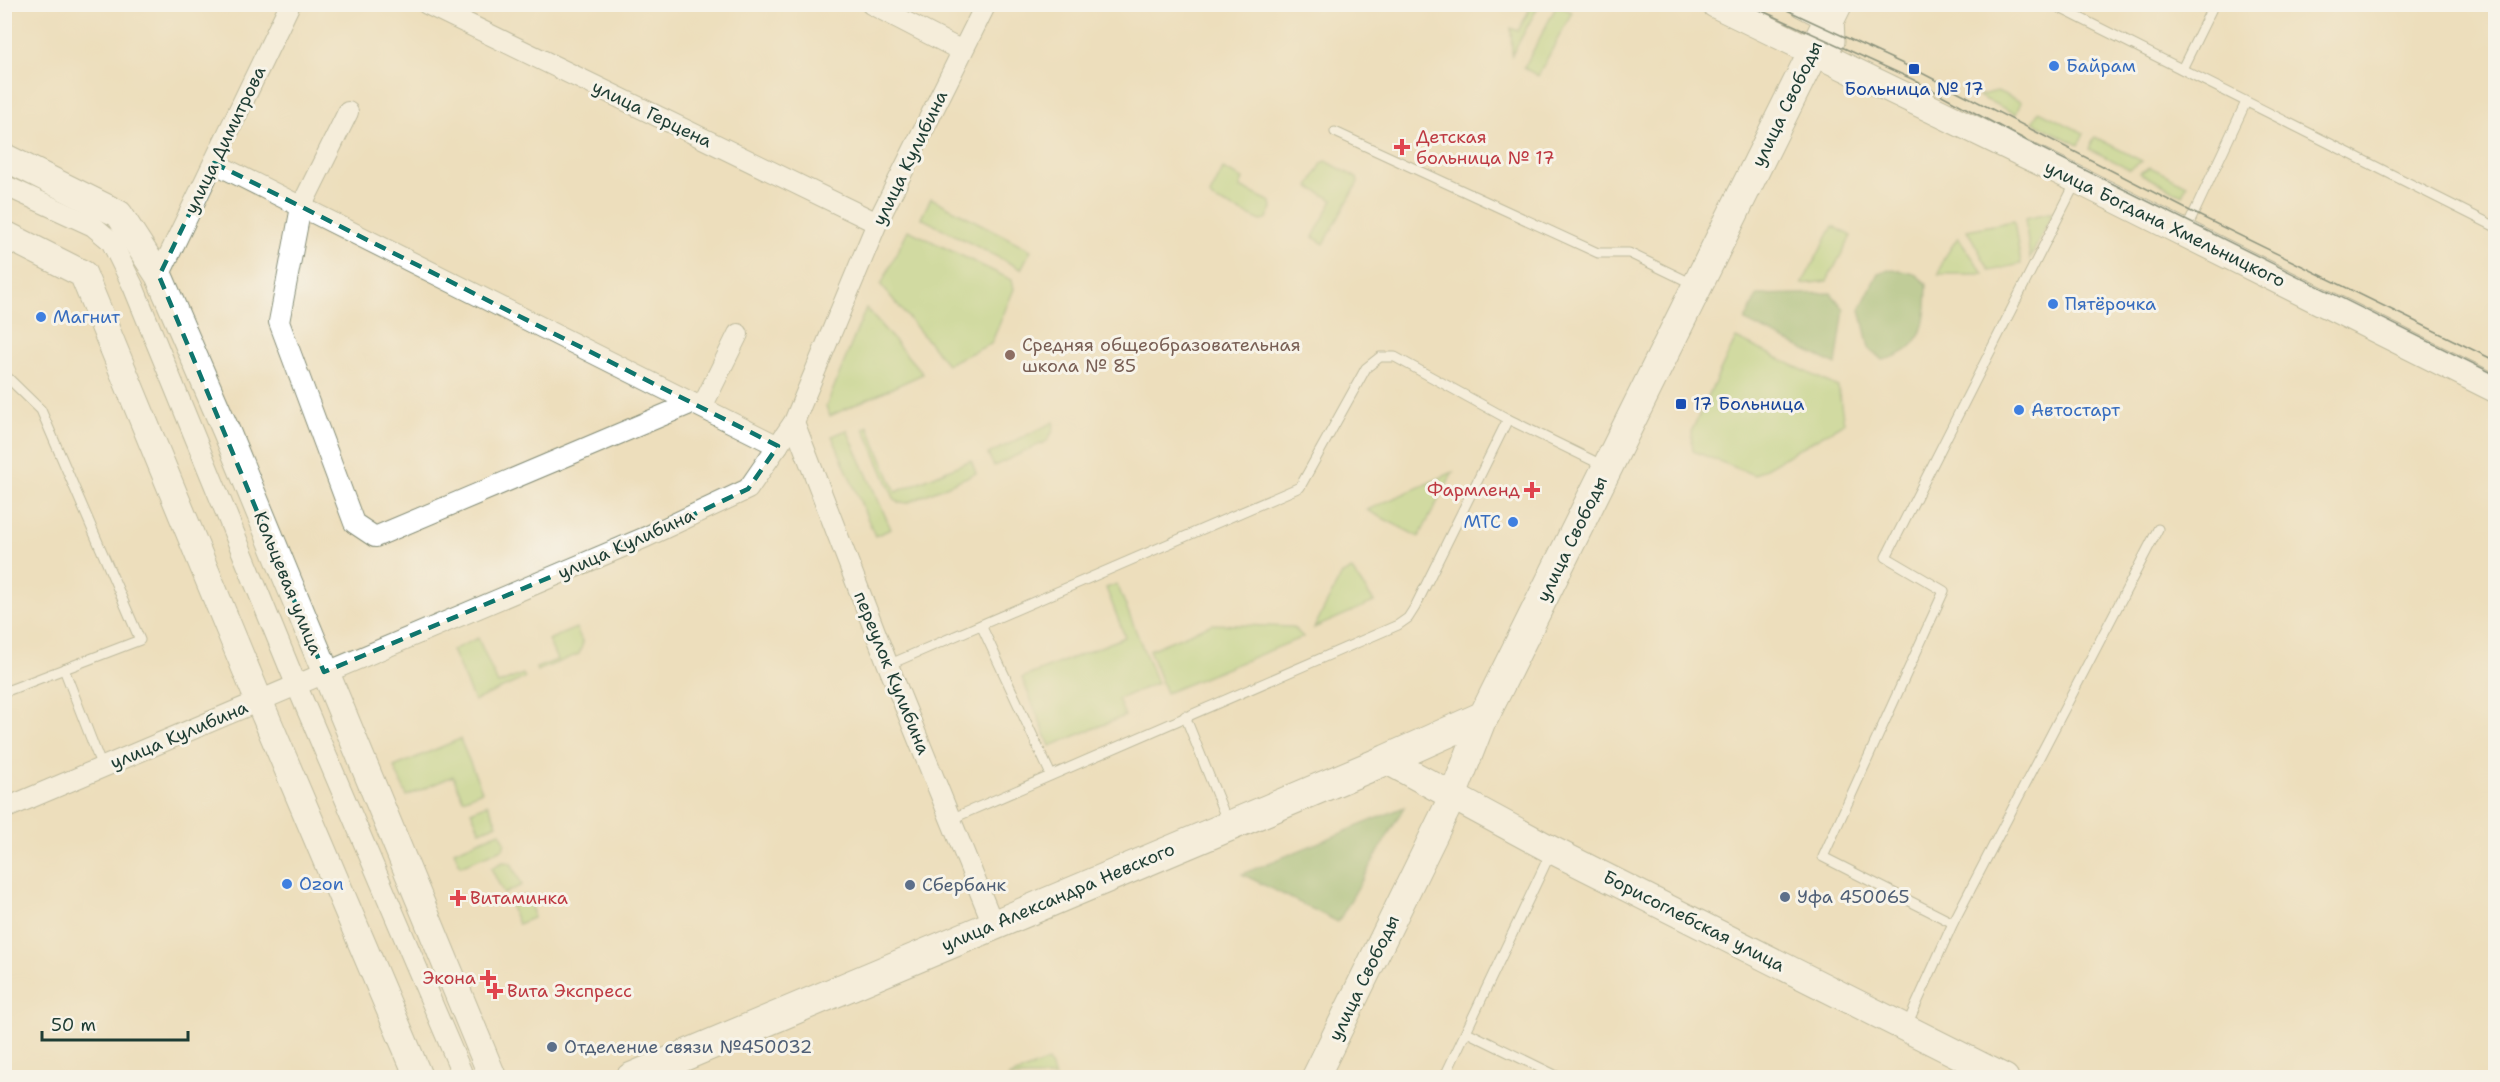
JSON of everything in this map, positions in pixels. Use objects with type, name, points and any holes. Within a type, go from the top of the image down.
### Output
[{"type":"main road","name":"улица Богдана Хмельницкого","points":[[1715,4],[1822,58],[2078,180],[2496,389]]},
{"type":"main road","points":[[1803,4],[1833,11]]},
{"type":"main road","name":"улица Свободы","points":[[1315,1077],[1452,798],[1484,716],[1607,467],[1698,286],[1822,58],[1833,11]]},
{"type":"main road","name":"Кольцевая улица","points":[[4,157],[119,214],[159,276],[227,433],[493,1077]]},
{"type":"main road","points":[[4,234],[83,274],[418,1077]]},
{"type":"main road","name":"улица Александра Невского","points":[[631,1077],[1386,760],[1484,716]]},
{"type":"main road","name":"Борисоглебская улица","points":[[1386,760],[1452,798],[1552,850],[2005,1077]]},
{"type":"street","name":"улица Димитрова","points":[[159,276],[290,4]]},
{"type":"street","name":"улица Герцена","points":[[427,4],[877,223]]},
{"type":"street","points":[[871,4],[962,51]]},
{"type":"street","name":"улица Кулибина","points":[[4,809],[646,537],[748,489],[794,422],[877,223],[986,4]]},
{"type":"street","points":[[348,112],[301,207],[279,322],[354,523],[375,537],[697,405],[738,334]]},
{"type":"street","points":[[214,163],[778,446]]},
{"type":"street","points":[[4,185],[93,226],[111,241],[133,286],[296,684],[464,1077]]},
{"type":"street","name":"переулок Кулибина","points":[[794,422],[993,924]]},
{"type":"lane","points":[[2052,4],[2496,227]]},
{"type":"lane","points":[[2182,69],[2214,4]]},
{"type":"lane","points":[[2184,233],[2246,102]]},
{"type":"lane","points":[[1335,132],[1598,253],[1629,253],[1698,286]]},
{"type":"lane","points":[[1953,923],[1823,857],[1944,591],[1886,557],[2078,180]]},
{"type":"lane","points":[[888,664],[1300,487],[1366,368],[1380,357],[1395,357],[1508,419],[1607,467]]},
{"type":"lane","points":[[4,374],[41,410],[140,640],[4,692]]},
{"type":"lane","points":[[951,819],[1398,625],[1408,618],[1508,419]]},
{"type":"lane","points":[[1905,1028],[1953,923],[2158,529]]},
{"type":"lane","points":[[981,625],[1051,775]]},
{"type":"lane","points":[[64,669],[102,767]]},
{"type":"lane","points":[[1185,716],[1229,825]]},
{"type":"lane","points":[[1444,1077],[1552,850]]},
{"type":"lane","points":[[1467,1032],[1561,1077]]},
{"type":"highlighted area","points":[[214,163],[778,446],[748,489],[646,537],[324,672],[159,276]]},
{"type":"green space","points":[[1532,5],[1539,5],[1512,55],[1511,28],[1518,31]]},
{"type":"green space","points":[[1557,5],[1572,12],[1538,76],[1524,68]]},
{"type":"green space","points":[[1997,91],[2021,102],[2016,114],[1978,96]]},
{"type":"green space","points":[[2039,111],[2084,133],[2078,145],[2033,122]]},
{"type":"green space","points":[[2095,137],[2142,161],[2130,169],[2089,149]]},
{"type":"green space","points":[[1326,161],[1357,178],[1358,182],[1324,244],[1313,237],[1333,200],[1309,187],[1322,163]]},
{"type":"green space","points":[[2150,167],[2187,185],[2182,195],[2139,173]]},
{"type":"green space","points":[[1223,169],[1243,179],[1240,187],[1271,202],[1272,208],[1266,220],[1261,221],[1212,199],[1210,195]]},
{"type":"green space","points":[[931,198],[1031,250],[1021,269],[921,218]]},
{"type":"green space","points":[[2053,212],[2030,259],[2025,218]]},
{"type":"green space","points":[[2014,221],[2021,264],[1990,271],[1967,230]]},
{"type":"green space","points":[[1833,226],[1851,236],[1827,281],[1802,284]]},
{"type":"green space","points":[[908,230],[1012,280],[1014,289],[991,344],[947,364],[881,285]]},
{"type":"green space","points":[[1958,237],[1984,274],[1939,274],[1943,260]]},
{"type":"green space","points":[[1893,269],[1915,274],[1927,284],[1926,311],[1924,323],[1915,342],[1896,356],[1882,360],[1869,348],[1860,309],[1878,273]]},
{"type":"green space","points":[[1831,293],[1844,309],[1836,365],[1745,321],[1757,295]]},
{"type":"green space","points":[[866,308],[923,374],[830,416],[826,407]]},
{"type":"green space","points":[[1736,338],[1838,387],[1844,423],[1754,475],[1693,451],[1691,432]]},
{"type":"green space","points":[[1054,422],[1053,431],[1047,441],[994,466],[988,454]]},
{"type":"green space","points":[[868,426],[896,492],[971,460],[976,473],[907,503],[899,503],[894,498],[864,428]]},
{"type":"green space","points":[[847,430],[891,529],[875,536],[832,436]]},
{"type":"green space","points":[[1453,472],[1419,537],[1367,510]]},
{"type":"green space","points":[[1352,570],[1374,602],[1314,628],[1342,574]]},
{"type":"green space","points":[[1117,584],[1157,683],[1118,699],[1125,716],[1050,746],[1022,678],[1125,637],[1106,588]]},
{"type":"green space","points":[[1212,624],[1293,627],[1303,637],[1166,693],[1149,650]]},
{"type":"green space","points":[[576,628],[583,643],[579,654],[537,671],[536,668],[557,660],[548,640]]},
{"type":"green space","points":[[478,638],[498,684],[523,674],[525,678],[474,701],[452,650]]},
{"type":"green space","points":[[460,739],[482,791],[463,799],[453,776],[407,796],[394,767]]},
{"type":"green space","points":[[488,804],[497,824],[480,831],[471,811]]},
{"type":"green space","points":[[1404,807],[1338,922],[1242,874]]},
{"type":"green space","points":[[500,832],[505,842],[503,849],[460,866],[454,851]]},
{"type":"green space","points":[[503,862],[511,863],[522,885],[504,894],[491,868]]},
{"type":"green space","points":[[526,895],[533,918],[518,924],[509,902]]},
{"type":"green space","points":[[1048,1061],[1055,1077],[1008,1077]]},
{"type":"tram line","points":[[1747,4],[1912,79],[2029,142],[2496,375]]},
{"type":"tram line","points":[[1774,4],[1914,69],[2194,213],[2496,361]]},
{"type":"place","name":"Байрам","points":[[2054,66]]},
{"type":"place","name":"Больница № 17","points":[[1914,69]]},
{"type":"place","name":"Детская больница № 17","points":[[1402,147]]},
{"type":"place","name":"Пятёрочка","points":[[2053,304]]},
{"type":"place","name":"Магнит","points":[[41,317]]},
{"type":"place","name":"Средняя общеобразовательная школа № 85","points":[[1010,355]]},
{"type":"place","name":"17 Больница","points":[[1681,404]]},
{"type":"place","name":"Автостарт","points":[[2019,410]]},
{"type":"place","name":"Фармленд","points":[[1532,490]]},
{"type":"place","name":"МТС","points":[[1513,522]]},
{"type":"place","name":"Ozon","points":[[287,884]]},
{"type":"place","name":"Сбербанк","points":[[910,885]]},
{"type":"place","name":"Уфа 450065","points":[[1785,897]]},
{"type":"place","name":"Витаминка","points":[[458,898]]},
{"type":"place","name":"Экона","points":[[488,978]]},
{"type":"place","name":"Вита Экспресс","points":[[495,991]]},
{"type":"place","name":"Отделение связи №450032","points":[[552,1047]]}]
